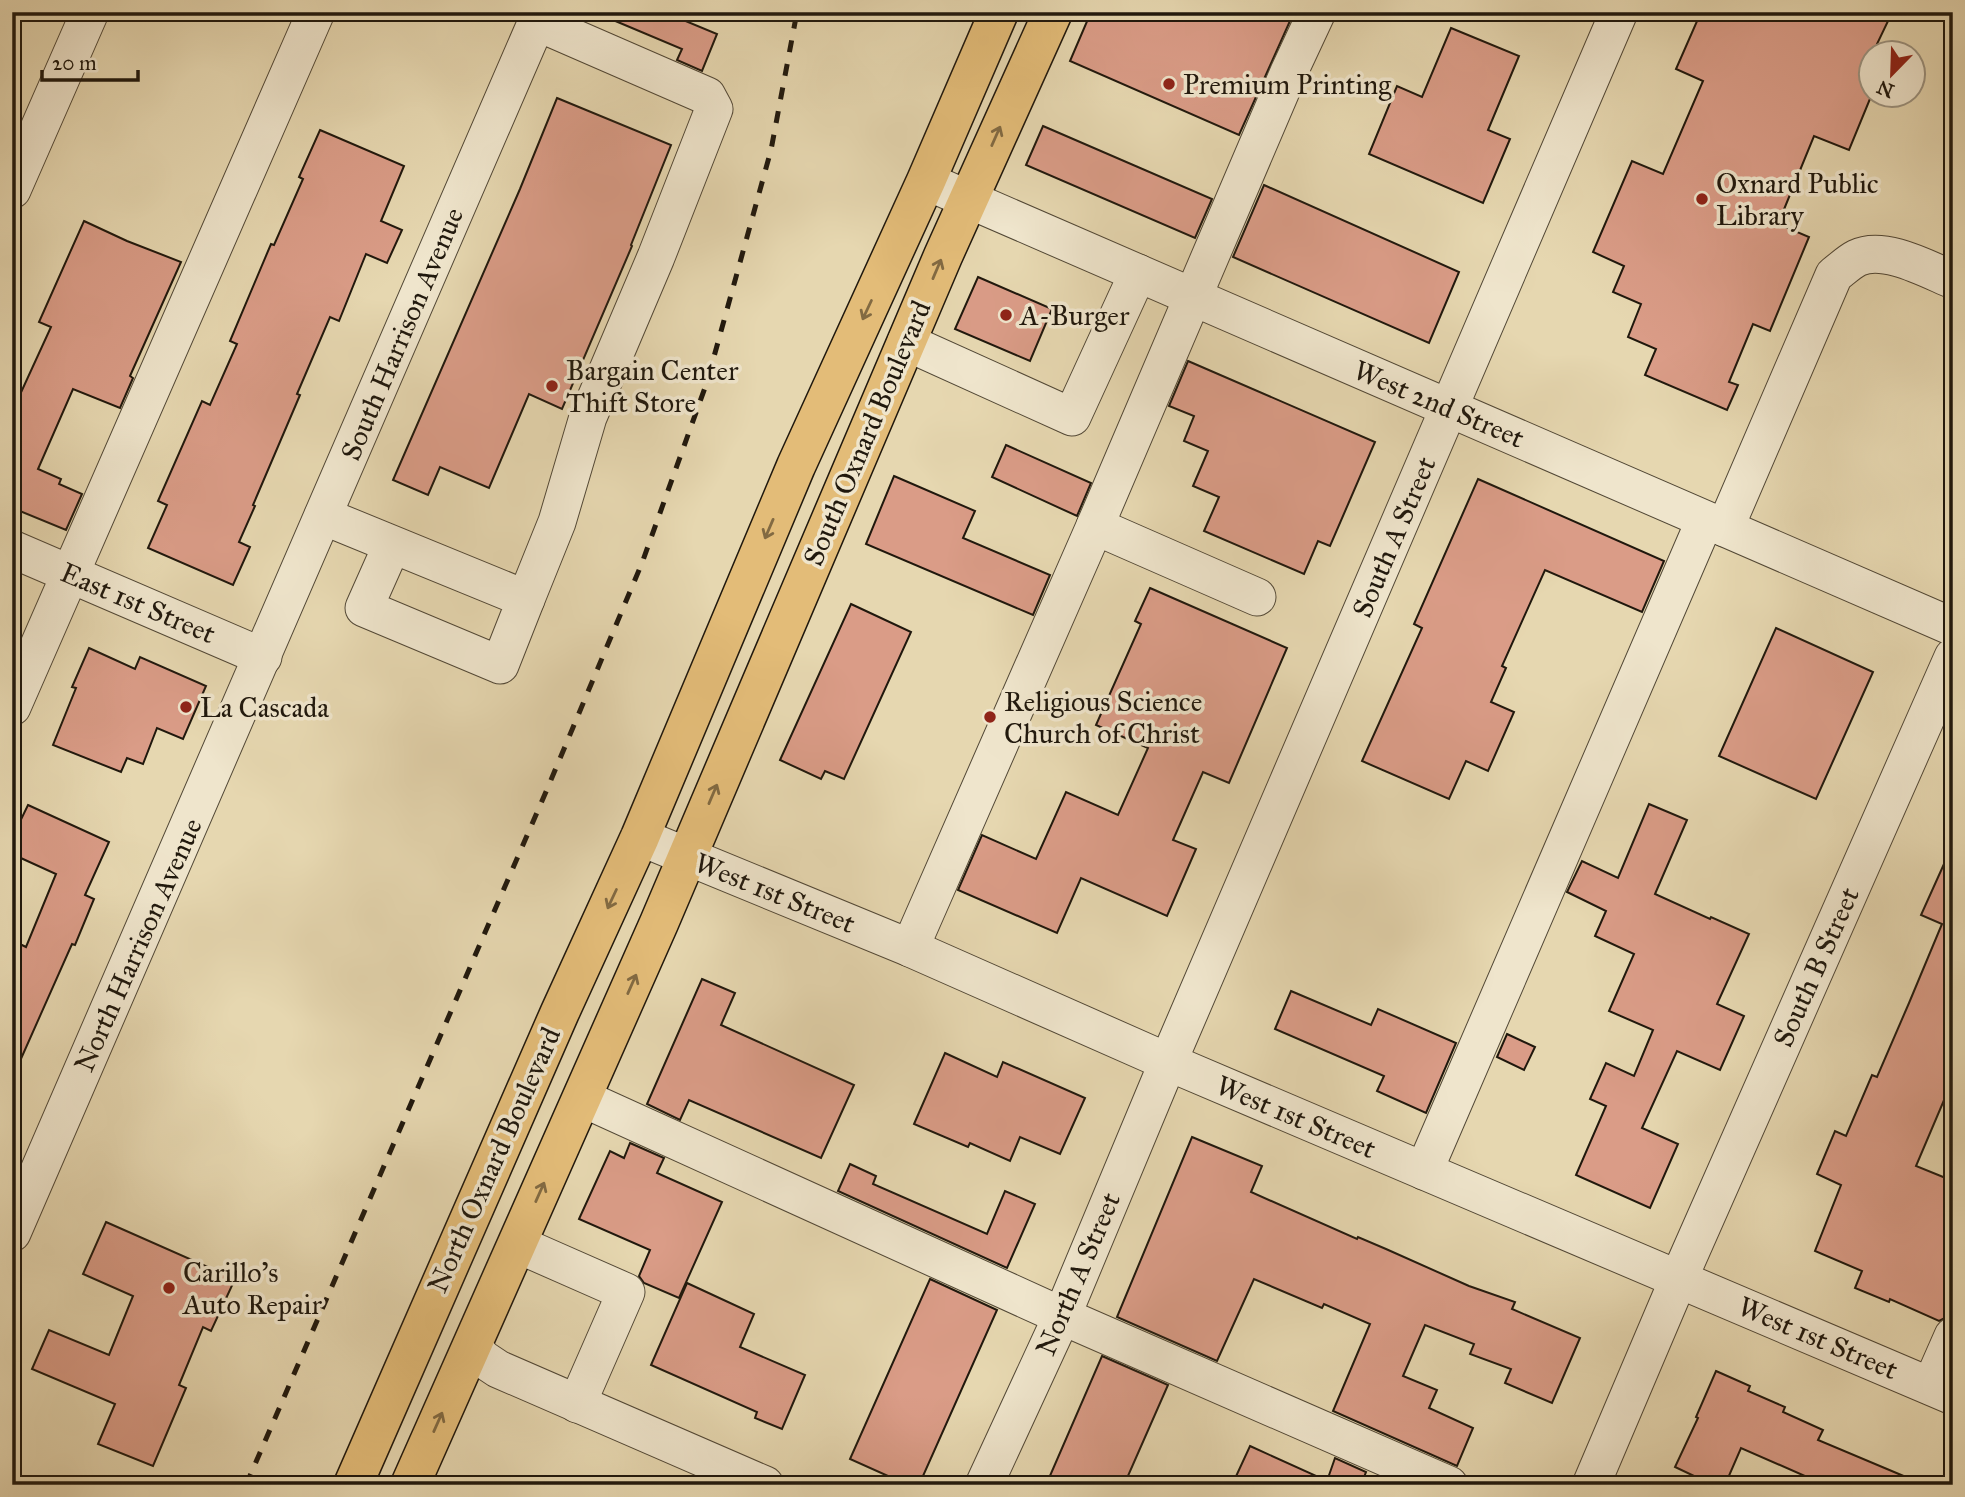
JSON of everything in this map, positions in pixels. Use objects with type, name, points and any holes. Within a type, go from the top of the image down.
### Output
[{"type":"main road","name":"South Oxnard Boulevard","points":[[640,837],[796,466],[926,181],[999,12]]},
{"type":"main road","name":"South Oxnard Boulevard","points":[[687,856],[906,342],[1053,12]]},
{"type":"main road","name":"North Oxnard Boulevard","points":[[353,1485],[560,1012],[640,837]]},
{"type":"main road","name":"North Oxnard Boulevard","points":[[410,1485],[687,856]]},
{"type":"main road","points":[[433,1299],[472,1346]]},
{"type":"street","points":[[12,190],[90,12]]},
{"type":"street","points":[[12,707],[316,12]]},
{"type":"street","points":[[910,948],[1317,12]]},
{"type":"street","name":"South A Street","points":[[1168,1062],[1619,12]]},
{"type":"street","points":[[392,545],[364,608],[500,665],[557,522],[588,417],[656,257],[714,109],[707,96],[539,17]]},
{"type":"street","name":"South Harrison Avenue","points":[[263,657],[539,17]]},
{"type":"street","name":"West 2nd Street","points":[[926,181],[1951,629]]},
{"type":"street","points":[[1424,1171],[1715,524],[1834,275],[1859,257],[1885,254],[1953,279]]},
{"type":"street","points":[[906,342],[1072,417],[1138,273]]},
{"type":"street","points":[[323,516],[526,599]]},
{"type":"street","points":[[1095,526],[1257,597]]},
{"type":"street","name":"East 1st Street","points":[[12,549],[263,657]]},
{"type":"street","name":"South B Street","points":[[1591,1485],[1951,629]]},
{"type":"street","name":"North Harrison Avenue","points":[[12,1233],[263,657]]},
{"type":"street","name":"West 1st Street","points":[[640,837],[910,948],[1168,1062],[1942,1391]]},
{"type":"street","name":"North A Street","points":[[984,1485],[1062,1316],[1168,1062]]},
{"type":"street","points":[[582,1098],[1062,1316],[1449,1485]]},
{"type":"street","points":[[517,1244],[626,1292],[577,1404]]},
{"type":"street","points":[[1942,1391],[1953,1336]]},
{"type":"street","points":[[472,1346],[498,1369],[765,1485]]},
{"type":"building","points":[[594,12],[664,12],[717,34],[702,71],[677,60],[682,49]]},
{"type":"building","points":[[1091,12],[1294,12],[1239,135],[1070,61]]},
{"type":"building","name":"Oxnard Public Library","points":[[1701,12],[1875,12],[1889,19],[1880,38],[1856,38],[1856,108],[1866,108],[1849,150],[1814,136],[1778,224],[1809,237],[1770,331],[1753,324],[1729,382],[1738,385],[1727,410],[1645,375],[1656,349],[1628,337],[1641,304],[1613,292],[1624,266],[1593,252],[1632,161],[1663,174],[1703,81],[1676,69]]},
{"type":"building","points":[[1451,28],[1519,56],[1488,130],[1510,139],[1483,203],[1369,154],[1397,86],[1422,97]]},
{"type":"building","points":[[557,98],[671,145],[632,246],[562,409],[529,394],[489,488],[440,467],[428,495],[393,480]]},
{"type":"building","points":[[1043,126],[1212,199],[1195,238],[1026,165]]},
{"type":"building","points":[[320,130],[404,166],[381,221],[402,230],[387,263],[366,254],[339,321],[330,317],[239,542],[250,547],[233,585],[148,548],[167,505],[158,501],[202,401],[210,405],[237,344],[230,341],[271,244],[274,245],[303,179],[299,177]]},
{"type":"building","points":[[1264,185],[1459,272],[1429,343],[1233,257]]},
{"type":"building","points":[[84,221],[181,262],[130,376],[133,378],[120,408],[73,389],[38,469],[61,479],[59,484],[82,494],[66,530],[20,511],[12,528],[12,412],[51,327],[39,322]]},
{"type":"building","points":[[978,277],[1052,309],[1030,361],[955,329]]},
{"type":"building","points":[[1188,361],[1375,442],[1330,546],[1318,541],[1304,574],[1204,531],[1219,497],[1193,486],[1208,451],[1184,441],[1194,416],[1169,406]]},
{"type":"building","points":[[1006,445],[1091,483],[1077,516],[992,477]]},
{"type":"building","points":[[894,476],[975,511],[963,538],[1050,575],[1033,615],[866,544]]},
{"type":"building","points":[[1478,479],[1664,561],[1642,612],[1545,570],[1502,666],[1506,668],[1491,702],[1514,712],[1488,771],[1466,761],[1449,799],[1362,761],[1422,628],[1414,624]]},
{"type":"building","points":[[1150,588],[1287,648],[1229,783],[1203,772],[1173,840],[1196,849],[1167,916],[1081,878],[1057,933],[958,890],[982,835],[1036,859],[1066,792],[1118,815],[1148,748],[1096,725],[1141,624],[1135,621]]},
{"type":"building","points":[[851,604],[911,632],[844,779],[825,771],[821,779],[780,760]]},
{"type":"building","points":[[1776,628],[1873,672],[1816,799],[1719,756]]},
{"type":"building","points":[[89,648],[135,669],[140,657],[206,686],[183,739],[157,728],[143,764],[127,758],[121,772],[53,745],[76,688],[72,687]]},
{"type":"building","points":[[1649,804],[1687,820],[1655,894],[1749,934],[1717,1004],[1744,1016],[1720,1070],[1677,1051],[1642,1128],[1678,1144],[1650,1208],[1576,1175],[1606,1106],[1590,1099],[1606,1063],[1634,1076],[1653,1030],[1609,1011],[1634,954],[1595,936],[1606,911],[1567,892],[1582,861],[1618,878]]},
{"type":"building","points":[[28,805],[109,842],[85,895],[94,899],[12,1079],[12,940],[26,947],[56,874],[12,854],[12,838]]},
{"type":"building","points":[[1953,844],[1953,1079],[1916,1166],[1953,1181],[1953,1307],[1949,1316],[1939,1321],[1890,1299],[1889,1302],[1855,1288],[1862,1271],[1815,1251],[1841,1185],[1817,1174],[1835,1131],[1846,1136],[1872,1075],[1877,1077],[1942,924],[1921,915]]},
{"type":"building","points":[[702,979],[735,993],[721,1025],[854,1085],[821,1158],[689,1100],[680,1120],[647,1104]]},
{"type":"building","points":[[1291,991],[1371,1025],[1378,1009],[1456,1043],[1426,1113],[1377,1091],[1384,1076],[1275,1029]]},
{"type":"building","points":[[1507,1034],[1535,1047],[1524,1070],[1497,1057]]},
{"type":"building","points":[[945,1053],[997,1077],[1003,1062],[1085,1098],[1060,1154],[1020,1137],[1010,1161],[970,1143],[968,1147],[914,1124]]},
{"type":"building","points":[[1192,1137],[1262,1166],[1251,1192],[1469,1286],[1515,1302],[1512,1309],[1580,1338],[1552,1403],[1505,1383],[1511,1369],[1470,1354],[1474,1344],[1425,1325],[1403,1376],[1437,1390],[1429,1408],[1473,1428],[1457,1466],[1333,1411],[1370,1324],[1324,1304],[1322,1308],[1254,1279],[1217,1361],[1117,1317]]},
{"type":"building","points":[[630,1143],[664,1158],[657,1173],[722,1202],[679,1298],[644,1283],[639,1276],[650,1250],[579,1219],[610,1151],[624,1158]]},
{"type":"building","points":[[850,1164],[876,1176],[873,1184],[987,1234],[1005,1191],[1035,1204],[1007,1268],[838,1191]]},
{"type":"building","points":[[106,1222],[235,1279],[211,1331],[203,1327],[179,1385],[186,1388],[153,1466],[98,1444],[115,1404],[32,1369],[49,1330],[109,1355],[133,1296],[83,1274]]},
{"type":"building","points":[[930,1279],[997,1310],[919,1485],[908,1485],[850,1459]]},
{"type":"building","points":[[687,1283],[754,1314],[740,1347],[805,1375],[782,1429],[755,1418],[757,1412],[651,1365]]},
{"type":"building","points":[[1102,1356],[1168,1385],[1124,1485],[1046,1485]]},
{"type":"building","points":[[1716,1371],[1750,1386],[1748,1391],[1785,1407],[1783,1412],[1823,1430],[1818,1440],[1925,1485],[1801,1485],[1805,1476],[1741,1448],[1725,1485],[1713,1485],[1675,1467]]},
{"type":"building","points":[[1250,1446],[1327,1481],[1335,1458],[1366,1472],[1361,1485],[1232,1485]]},
{"type":"railway","points":[[246,1485],[642,563],[707,382],[771,150],[797,12]]},
{"type":"place","name":"Premium Printing","points":[[1169,84]]},
{"type":"place","name":"Oxnard Public Library","points":[[1702,199]]},
{"type":"place","name":"A-Burger","points":[[1006,315]]},
{"type":"place","name":"Bargain Center Thift Store","points":[[552,386]]},
{"type":"place","name":"La Cascada","points":[[186,707]]},
{"type":"place","name":"Religious Science Church of Christ","points":[[990,717]]},
{"type":"place","name":"Carillo's Auto Repair","points":[[169,1288]]}]
